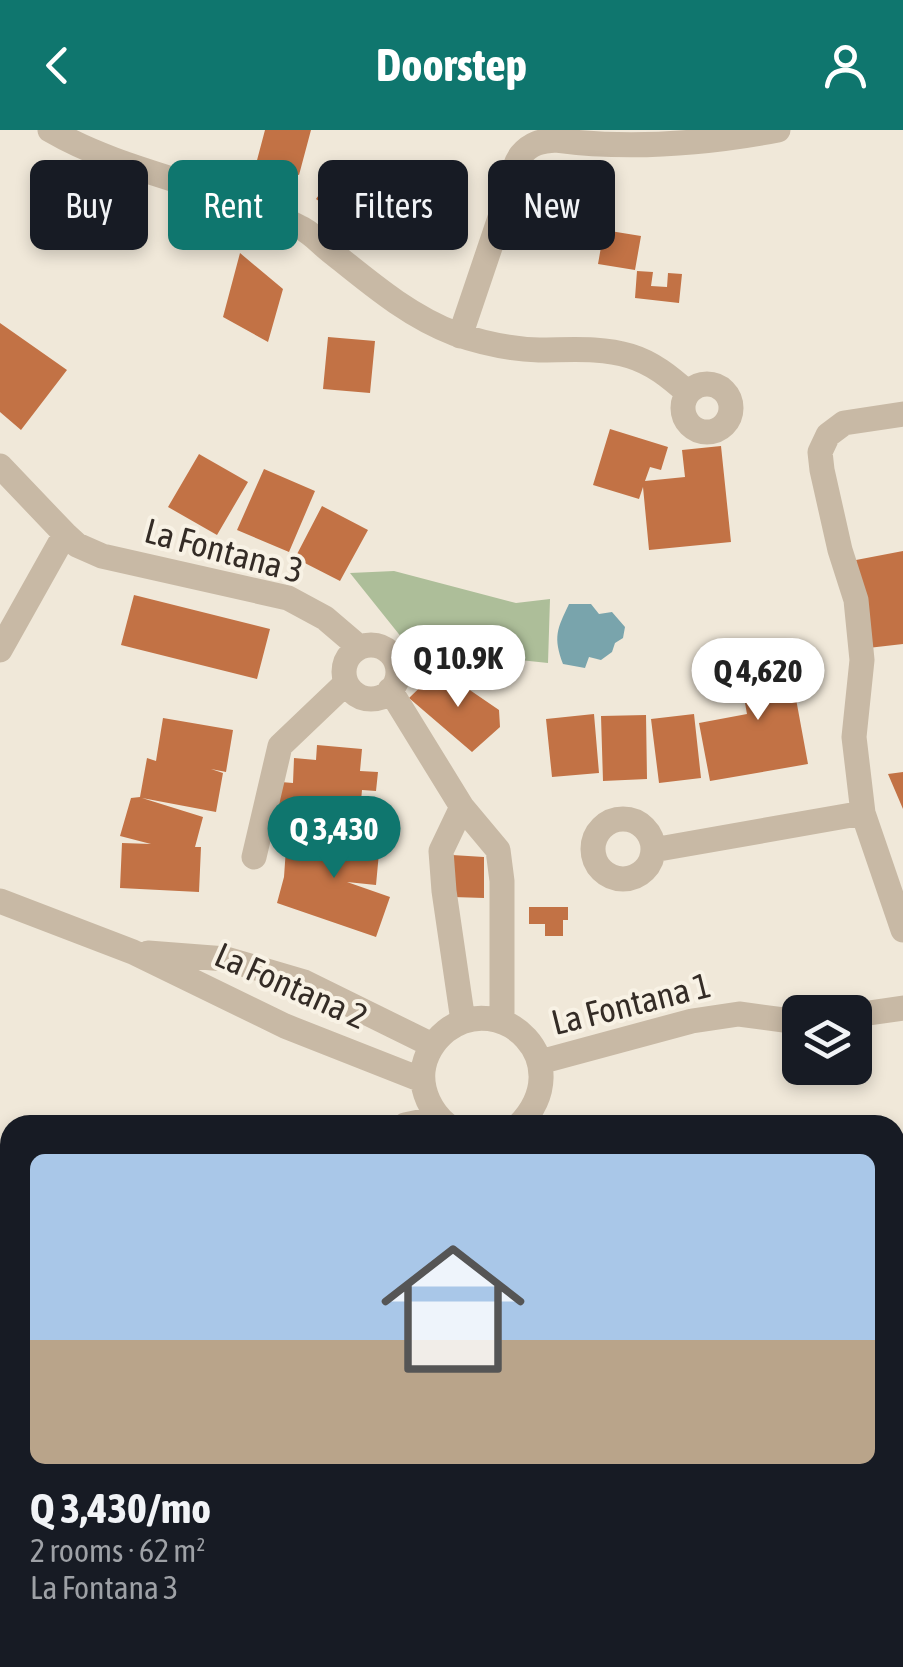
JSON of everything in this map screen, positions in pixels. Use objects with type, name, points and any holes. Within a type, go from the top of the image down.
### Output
[{"type":"street","points":[[50,130],[87,150],[279,216],[306,230],[399,305],[430,324],[503,346],[581,349],[629,356],[659,369],[688,392]]},
{"type":"street","points":[[460,336],[517,162],[533,144],[556,140],[632,147],[714,141],[778,130]]},
{"type":"street","points":[[903,414],[844,423],[828,435],[820,452],[840,550],[856,600],[862,660],[854,737],[863,813],[903,930]]},
{"type":"street","name":"La Fontana 3","points":[[0,466],[77,544],[102,556],[288,598],[325,618],[360,648]]},
{"type":"street","points":[[0,650],[65,534]]},
{"type":"street","points":[[376,646],[390,654],[397,668],[390,690],[382,696],[361,697],[346,683],[347,659],[360,648],[376,646]]},
{"type":"street","points":[[254,857],[280,746],[346,683]]},
{"type":"street","points":[[390,690],[462,807],[498,850],[502,881],[502,1022]]},
{"type":"street","points":[[462,807],[441,850],[463,1022]]},
{"type":"street","points":[[653,850],[863,813]]},
{"type":"street","name":"La Fontana 2","points":[[0,901],[134,952],[285,1026],[422,1080]]},
{"type":"street","name":"La Fontana 2","points":[[134,952],[226,959],[304,982],[432,1045]]},
{"type":"street","points":[[872,1013],[903,1008]]},
{"type":"street","points":[[438,1115],[424,1092],[422,1080],[432,1045],[463,1022],[483,1018],[502,1022],[530,1042],[541,1070],[539,1096],[529,1115]]},
{"type":"street","name":"La Fontana 1","points":[[541,1070],[694,1037],[782,1024]]},
{"type":"green space","points":[[394,571],[516,603],[550,599],[548,663],[482,656],[434,678],[350,573]]},
{"type":"water","points":[[569,604],[591,604],[599,614],[612,612],[625,627],[623,638],[615,643],[612,652],[601,660],[589,657],[585,668],[563,664],[558,647],[558,633]]},
{"type":"building","points":[[265,130],[311,130],[299,175],[298,160],[257,160]]},
{"type":"building","points":[[615,232],[641,236],[635,270],[598,264],[600,250],[615,250]]},
{"type":"building","points":[[240,253],[283,289],[268,342],[223,317]]},
{"type":"building","points":[[637,271],[653,272],[651,286],[667,287],[668,273],[682,274],[679,303],[635,298]]},
{"type":"building","points":[[0,323],[67,370],[21,430],[0,412]]},
{"type":"building","points":[[328,337],[375,341],[370,393],[323,389]]},
{"type":"building","points":[[610,429],[668,447],[661,470],[650,467],[645,481],[685,477],[682,450],[721,446],[731,542],[649,550],[643,487],[639,499],[593,485]]},
{"type":"building","points":[[199,454],[248,482],[217,535],[168,507]]},
{"type":"building","points":[[264,469],[315,491],[289,552],[237,530]]},
{"type":"building","points":[[322,506],[368,530],[340,581],[295,558]]},
{"type":"building","points":[[903,551],[903,644],[868,648],[856,560]]},
{"type":"building","points":[[134,595],[270,629],[257,679],[121,645]]},
{"type":"building","points":[[787,650],[808,764],[710,781],[699,723],[747,714],[737,659]]},
{"type":"building","points":[[439,669],[499,710],[500,727],[472,752],[409,698]]},
{"type":"building","points":[[594,714],[599,773],[552,777],[546,719]]},
{"type":"building","points":[[694,714],[701,778],[659,783],[651,719]]},
{"type":"building","points":[[646,715],[647,779],[603,781],[601,716]]},
{"type":"building","points":[[163,718],[233,730],[226,772],[211,769],[223,773],[216,812],[142,798],[203,817],[195,847],[201,847],[199,892],[120,888],[122,843],[151,844],[120,836],[131,798],[140,797],[147,758],[156,761]]},
{"type":"building","points":[[317,745],[362,749],[360,771],[378,772],[376,791],[362,790],[358,834],[277,826],[281,782],[293,783],[294,758],[316,760]]},
{"type":"building","points":[[903,772],[903,809],[888,774]]},
{"type":"building","points":[[287,834],[380,842],[376,885],[347,882],[390,897],[376,937],[277,903],[284,877]]},
{"type":"building","points":[[452,855],[484,857],[484,898],[453,897]]},
{"type":"building","points":[[529,907],[568,907],[563,936],[545,936],[545,924],[529,924]]}]
